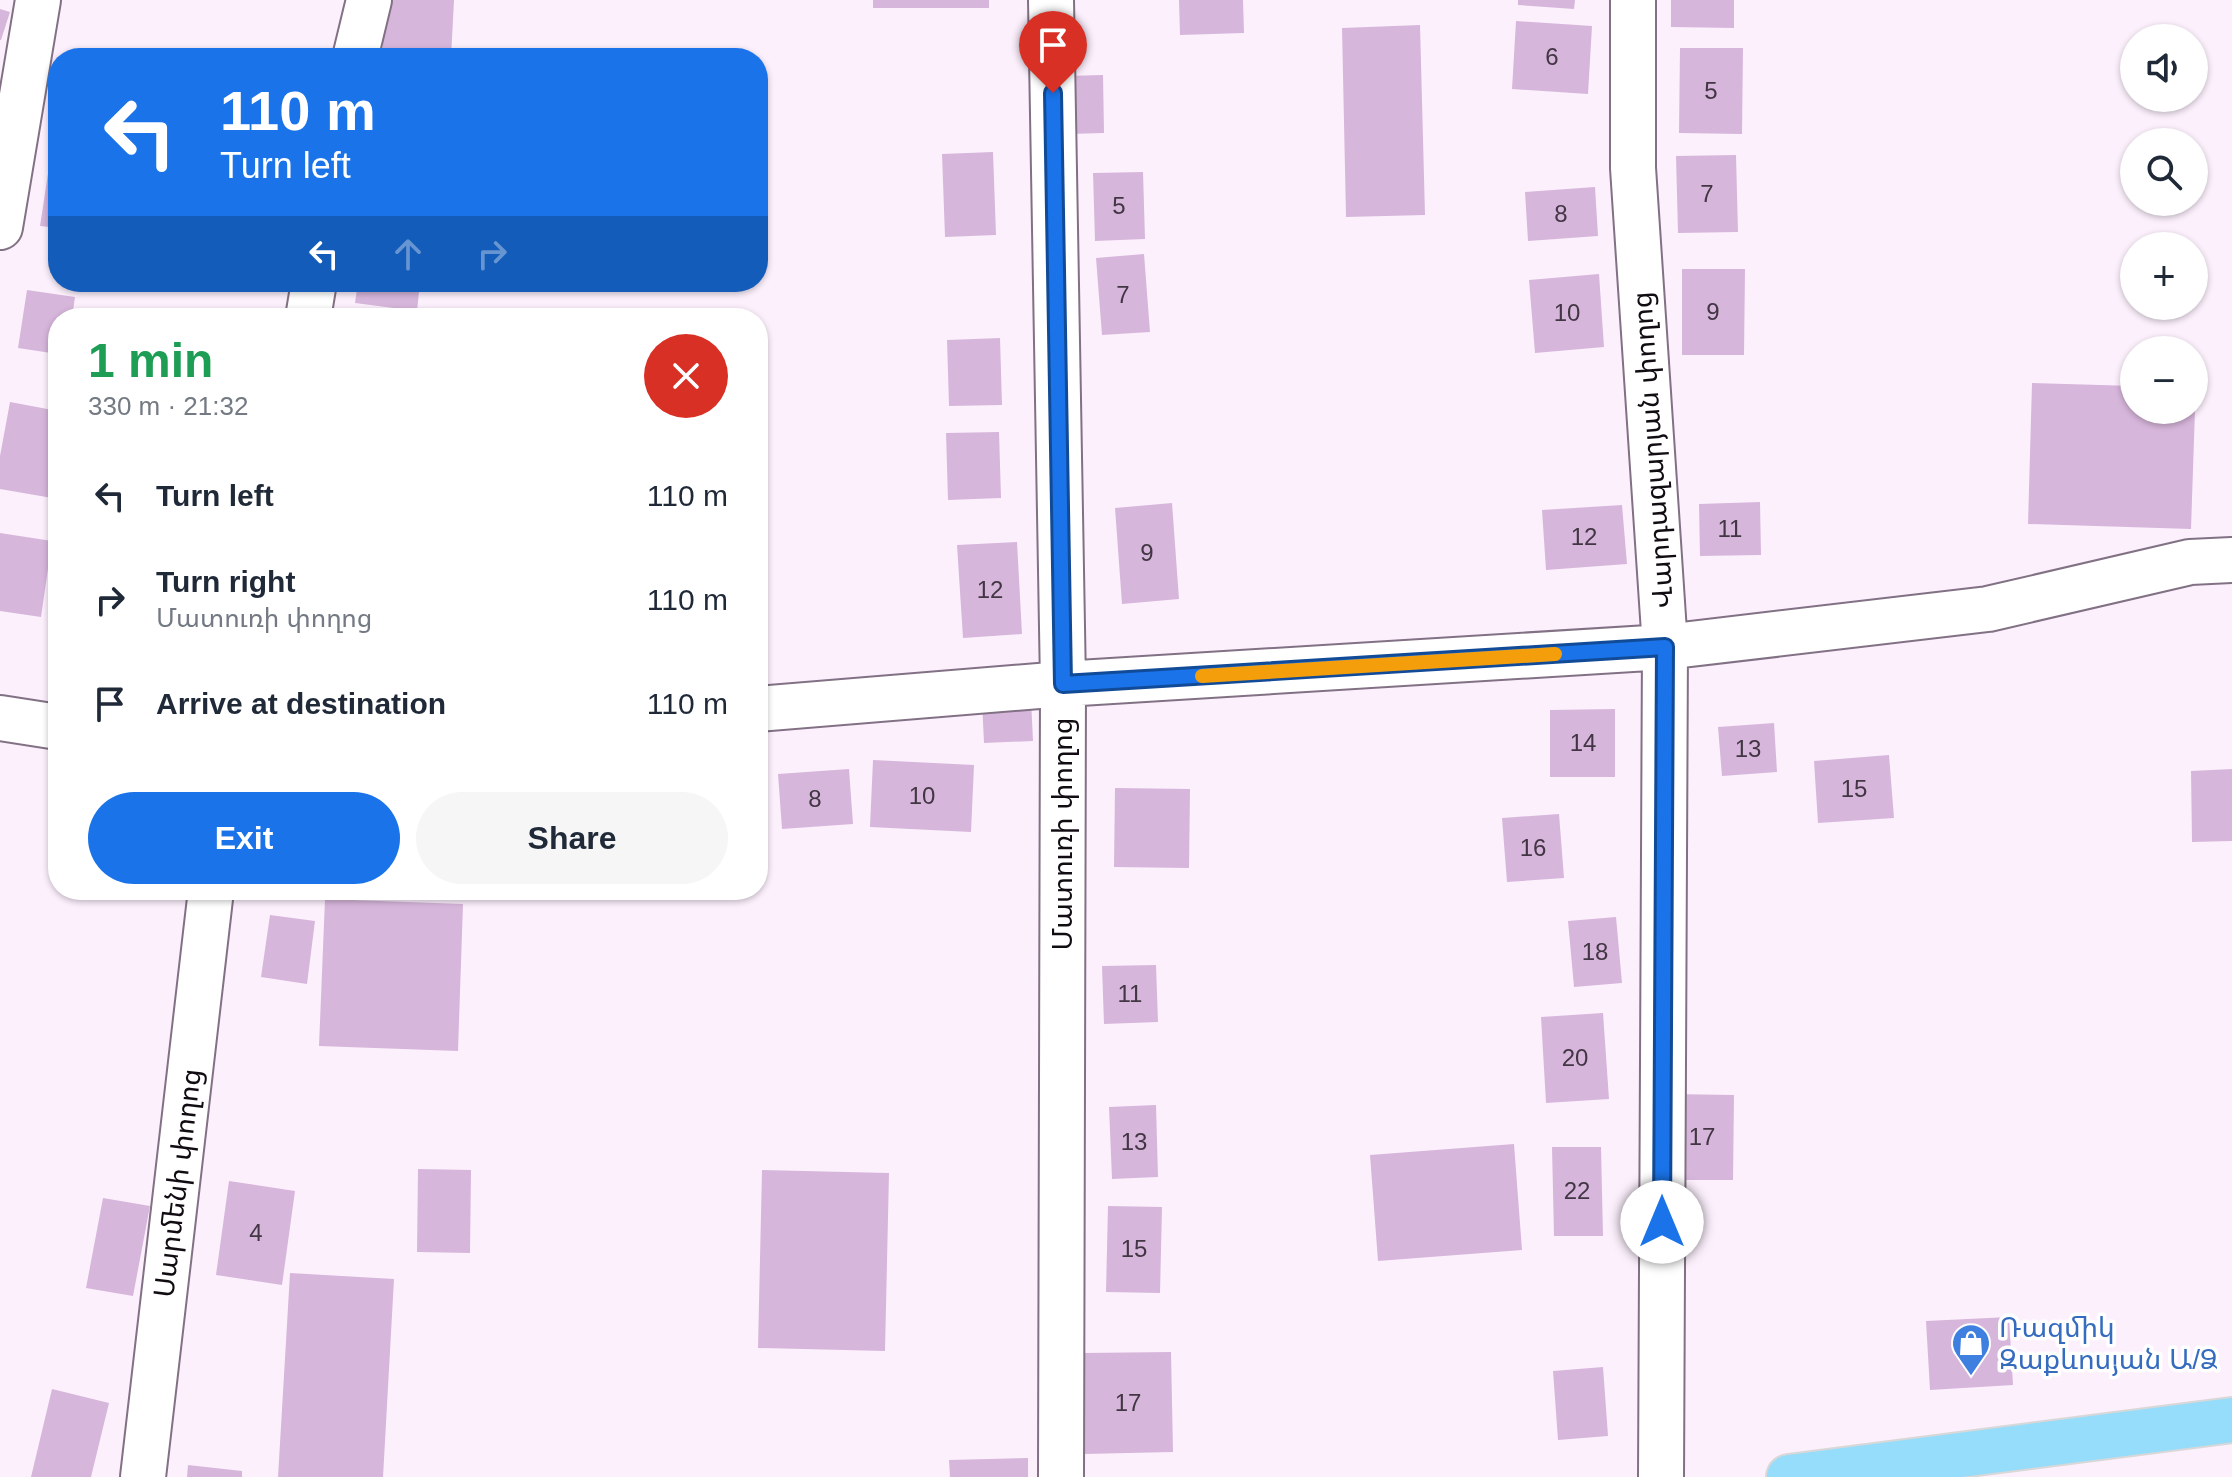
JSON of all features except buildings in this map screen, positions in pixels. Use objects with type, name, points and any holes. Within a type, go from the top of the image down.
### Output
[{"type":"main road","points":[[1789,1477],[2232,1420]]},
{"type":"street","points":[[0,227],[38,0]]},
{"type":"street","points":[[357,48],[369,0]]},
{"type":"street","name":"Մատուռի փողոց","points":[[1051,0],[1063,684],[1061,1477]]},
{"type":"street","name":"Վարդազարյան փողոց","points":[[1633,0],[1633,168],[1665,647],[1661,1477]]},
{"type":"street","points":[[768,708],[1063,684],[1665,647],[1988,609],[2190,562],[2232,560]]},
{"type":"street","points":[[0,718],[48,725]]},
{"type":"street","name":"Սարմենի փողոց","points":[[143,1477],[210,900]]},
{"type":"slow traffic","points":[[1202,676],[1555,654]]},
{"type":"place","name":"Ռազմիկ Զաքևոսյան Ա/Ձ","points":[[1971,1377]]},
{"type":"route","points":[[1053,93],[1063,684],[1665,647],[1662,1222]]}]
